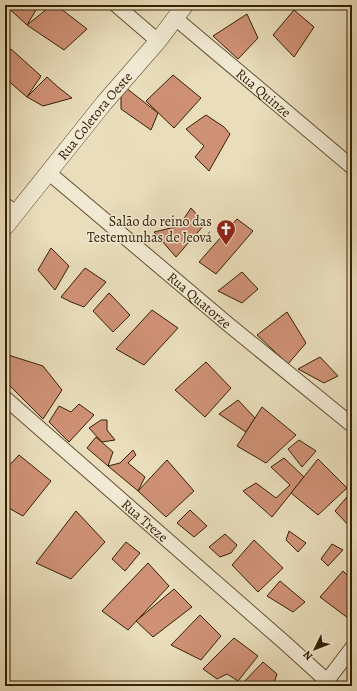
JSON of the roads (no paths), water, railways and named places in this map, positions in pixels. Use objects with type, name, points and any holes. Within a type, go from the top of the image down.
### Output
[{"type":"street","points":[[116,5],[158,41]]},
{"type":"street","name":"Rua Coletora Oeste","points":[[5,227],[10,209],[49,173],[104,104],[158,41],[185,5]]},
{"type":"street","name":"Rua Quinze","points":[[174,18],[352,167]]},
{"type":"street","name":"Rua Quatorze","points":[[49,173],[229,325],[352,425]]},
{"type":"street","name":"Rua Treze","points":[[5,398],[285,644],[325,684]]},
{"type":"street","points":[[325,684],[352,648]]},
{"type":"place","name":"Salão do reino das Testemunhas de Jeová","points":[[226,246]]}]
